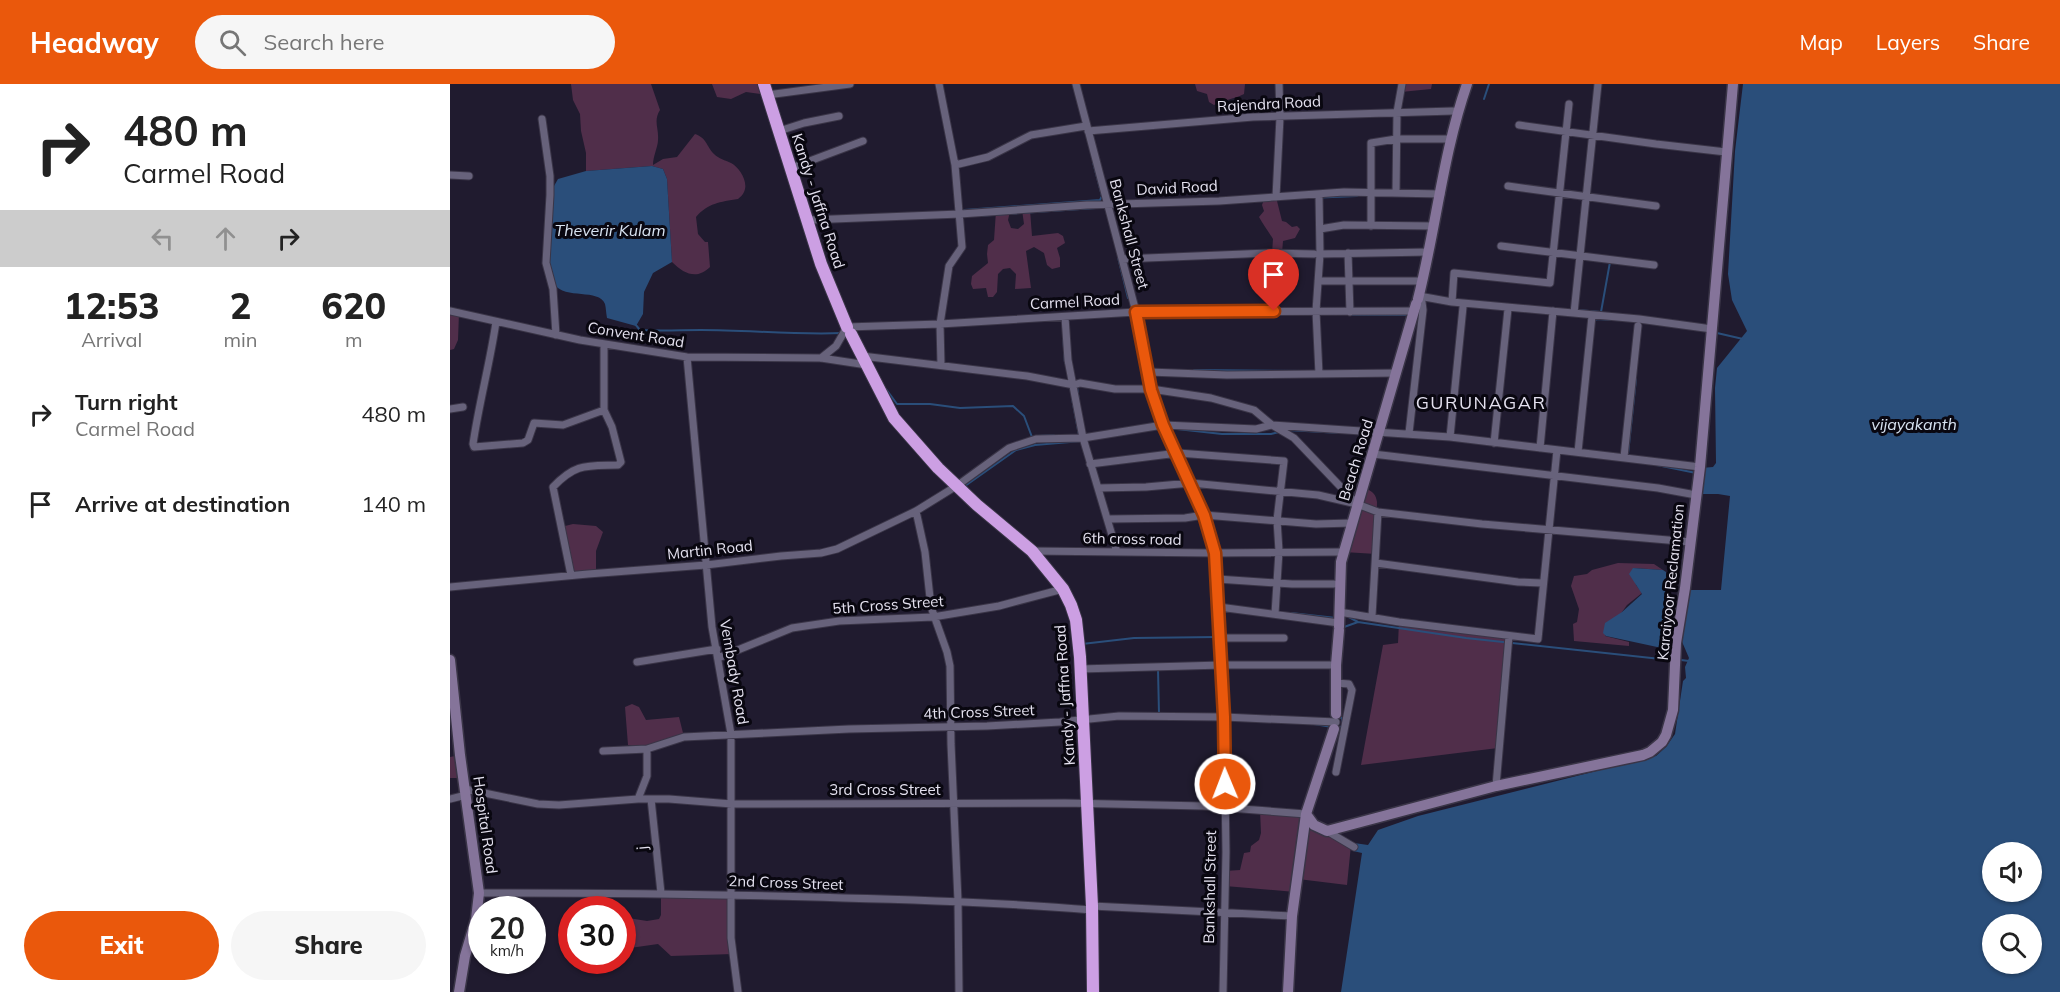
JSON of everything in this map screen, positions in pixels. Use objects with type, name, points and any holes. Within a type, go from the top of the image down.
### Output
[{"type":"highway","name":"Kandy - Jaffna Road","points":[[765,89],[821,264],[849,331],[886,406],[938,468],[977,505],[1032,551],[1063,589],[1071,605],[1076,620],[1080,669],[1092,908],[1093,992]]},
{"type":"main road","name":"Beach Road","points":[[1288,992],[1292,916],[1306,814],[1335,721],[1339,623],[1337,584],[1341,562],[1422,281],[1457,111],[1467,84]]},
{"type":"main road","name":"Karaiyoor Reclamation","points":[[1327,831],[1496,786],[1630,758],[1650,752],[1666,735],[1673,710],[1676,643],[1700,467],[1733,84]]},
{"type":"main road","name":"Hospital Road","points":[[450,660],[479,893],[476,919],[465,956],[459,992]]},
{"type":"main road","points":[[1306,814],[1314,825],[1327,831]]},
{"type":"street","points":[[765,89],[850,84]]},
{"type":"street","points":[[939,84],[955,165],[962,247],[949,266],[940,324],[941,365]]},
{"type":"street","name":"Bankshall Street","points":[[1076,84],[1136,312],[1151,390],[1163,425],[1178,453],[1204,515],[1215,553],[1224,717],[1226,852],[1223,992]]},
{"type":"street","points":[[1276,197],[1280,84]]},
{"type":"street","points":[[1396,192],[1397,112],[1402,84]]},
{"type":"street","points":[[1574,313],[1598,84]]},
{"type":"street","points":[[1452,302],[1454,273],[1550,283],[1569,104]]},
{"type":"street","name":"Rajendra Road","points":[[955,165],[987,157],[1031,135],[1087,129],[1280,117],[1453,111]]},
{"type":"street","points":[[779,131],[839,116]]},
{"type":"street","points":[[542,119],[550,176],[546,263],[553,289],[556,335]]},
{"type":"street","points":[[1520,125],[1726,152]]},
{"type":"street","points":[[1371,226],[1371,143],[1396,139],[1449,139]]},
{"type":"street","points":[[791,168],[863,141]]},
{"type":"street","points":[[450,175],[469,176]]},
{"type":"street","points":[[1509,186],[1656,206]]},
{"type":"street","name":"David Road","points":[[808,220],[1320,195],[1396,192],[1441,194]]},
{"type":"street","points":[[1319,374],[1316,311],[1320,195]]},
{"type":"street","points":[[1320,229],[1344,225],[1434,226]]},
{"type":"street","points":[[1501,246],[1654,265]]},
{"type":"street","points":[[1122,259],[1269,253],[1428,252]]},
{"type":"street","points":[[1348,253],[1350,312]]},
{"type":"street","points":[[1318,281],[1422,281]]},
{"type":"street","points":[[1409,433],[1423,306],[1416,302]]},
{"type":"street","name":"Carmel Road","points":[[849,331],[1136,312],[1350,312],[1416,302],[1452,302],[1553,311],[1712,329]]},
{"type":"street","points":[[1450,437],[1463,307]]},
{"type":"street","points":[[1494,443],[1508,309]]},
{"type":"street","name":"Convent Road","points":[[450,311],[556,335],[687,357],[821,358],[941,365],[1074,385],[1080,383],[1115,389],[1151,390],[1211,398],[1254,410],[1272,425],[1294,438],[1357,504]]},
{"type":"street","points":[[1540,448],[1553,311]]},
{"type":"street","points":[[1578,452],[1592,316]]},
{"type":"street","points":[[1065,317],[1068,360],[1083,438],[1117,552]]},
{"type":"street","points":[[496,322],[490,364],[480,400],[474,447],[523,443],[528,440],[529,431],[534,423],[563,425],[604,410]]},
{"type":"street","points":[[1624,456],[1638,326]]},
{"type":"street","points":[[821,358],[849,331]]},
{"type":"street","points":[[571,575],[553,488],[564,476],[580,466],[618,465],[621,462],[612,427],[604,410],[604,344]]},
{"type":"street","name":"Vembady Road","points":[[687,357],[712,627],[731,734],[731,938],[738,992]]},
{"type":"street","points":[[1149,372],[1227,375],[1396,374]]},
{"type":"street","points":[[450,409],[463,407]]},
{"type":"street","name":"Martin Road","points":[[450,587],[821,553],[837,549],[916,511],[958,485],[1009,448],[1036,439],[1083,438],[1163,425],[1245,429],[1272,425],[1409,433],[1624,456],[1700,467]]},
{"type":"street","points":[[1219,607],[1339,623],[1372,616],[1538,639],[1557,450]]},
{"type":"street","points":[[1090,464],[1178,453],[1284,461],[1277,520],[1279,551],[1275,614]]},
{"type":"street","points":[[1373,454],[1696,495]]},
{"type":"street","points":[[1098,488],[1191,483],[1318,495],[1357,504],[1378,512],[1691,542]]},
{"type":"street","points":[[916,511],[926,552],[933,617],[950,666],[958,901],[958,992]]},
{"type":"street","points":[[1372,616],[1378,512]]},
{"type":"street","points":[[1108,519],[1185,518],[1204,515],[1316,524],[1352,523]]},
{"type":"street","name":"6th cross road","points":[[1032,551],[1339,552]]},
{"type":"street","points":[[1376,563],[1518,582],[1542,583]]},
{"type":"street","points":[[1217,579],[1278,584],[1337,584]]},
{"type":"street","name":"5th Cross Street","points":[[718,658],[792,628],[839,621],[933,617],[999,606],[1063,589]]},
{"type":"street","points":[[1496,786],[1509,636]]},
{"type":"street","points":[[1220,639],[1284,638]]},
{"type":"street","points":[[637,662],[717,649]]},
{"type":"street","points":[[1080,669],[1336,665]]},
{"type":"street","points":[[1336,683],[1348,684],[1352,690],[1336,772]]},
{"type":"street","name":"4th Cross Street","points":[[603,751],[647,749],[684,737],[1060,722],[1119,716],[1335,721]]},
{"type":"street","points":[[638,799],[647,776],[647,749]]},
{"type":"street","points":[[450,799],[466,792]]},
{"type":"street","name":"3rd Cross Street","points":[[466,792],[538,804],[560,805],[669,798],[732,804],[953,803],[1224,807],[1306,814]]},
{"type":"street","name":"j","points":[[651,799],[661,893]]},
{"type":"street","points":[[1327,831],[1354,847]]},
{"type":"street","name":"2nd Cross Street","points":[[479,893],[661,893],[958,901],[1292,916]]},
{"type":"shaded area","points":[[571,84],[651,84],[660,110],[657,118],[658,143],[653,165],[663,159],[677,157],[695,134],[704,140],[716,156],[734,165],[740,171],[745,184],[741,196],[738,199],[710,206],[696,217],[698,234],[705,242],[708,242],[710,267],[705,271],[691,274],[681,270],[672,262],[667,179],[663,169],[652,166],[586,171],[586,153],[580,114],[573,100]]},
{"type":"shaded area","points":[[712,84],[764,84],[767,95],[746,92],[731,99],[717,97]]},
{"type":"shaded area","points":[[1195,84],[1245,84],[1244,94],[1214,105],[1209,102],[1207,94],[1197,91]]},
{"type":"shaded area","points":[[1402,84],[1432,84],[1431,89],[1401,92]]},
{"type":"shaded area","points":[[1265,197],[1276,197],[1282,221],[1300,229],[1295,238],[1283,241],[1282,253],[1272,253],[1273,239],[1259,217],[1264,211],[1262,205]]},
{"type":"shaded area","points":[[1022,210],[1030,210],[1032,236],[1058,233],[1063,236],[1065,243],[1057,248],[1060,267],[1052,269],[1047,265],[1044,253],[1034,247],[1026,251],[1031,288],[1015,289],[1016,274],[1010,268],[1003,269],[998,274],[997,292],[993,297],[988,297],[986,288],[973,289],[971,284],[972,276],[988,263],[988,245],[994,240],[996,211],[1010,211],[1008,220],[1011,228],[1018,229],[1024,224]]},
{"type":"shaded area","points":[[450,311],[459,313],[458,340],[454,349],[450,350]]},
{"type":"shaded area","points":[[1366,489],[1374,494],[1377,502],[1376,554],[1344,552]]},
{"type":"shaded area","points":[[573,524],[596,526],[603,532],[596,551],[596,573],[571,575],[561,527]]},
{"type":"shaded area","points":[[1618,563],[1654,564],[1663,570],[1633,568],[1636,585],[1642,593],[1627,605],[1605,636],[1629,642],[1629,646],[1574,641],[1573,624],[1577,622],[1579,609],[1571,586],[1574,576]]},
{"type":"shaded area","points":[[1399,622],[1509,636],[1498,748],[1361,765],[1383,645],[1398,643]]},
{"type":"shaded area","points":[[632,704],[639,707],[646,720],[679,717],[684,737],[647,749],[628,745],[625,707]]},
{"type":"shaded area","points":[[460,755],[464,778],[450,778],[450,757]]},
{"type":"shaded area","points":[[1260,810],[1306,814],[1351,845],[1347,885],[1298,879],[1295,892],[1225,886],[1225,871],[1240,870],[1244,853],[1250,852],[1251,846],[1259,840]]},
{"type":"shaded area","points":[[661,893],[731,895],[733,954],[671,956],[658,944],[636,947],[636,919],[647,921],[659,919]]},
{"type":"water","name":"vijayakanth","points":[[1743,84],[2060,84],[2060,992],[1341,992],[1362,853],[1353,851],[1354,843],[1368,845],[1378,830],[1418,816],[1656,756],[1675,734],[1683,681],[1686,678],[1685,667],[1689,658],[1680,637],[1690,590],[1721,590],[1730,496],[1697,494],[1701,468],[1713,467],[1716,463],[1717,368],[1747,331],[1732,300],[1728,274],[1735,151]]},
{"type":"water","name":"Theverir Kulam","points":[[652,166],[663,169],[667,179],[672,262],[653,273],[644,292],[643,314],[636,326],[607,318],[602,299],[566,292],[554,284],[549,264],[550,222],[554,186],[558,179],[586,171]]},
{"type":"water","points":[[1633,568],[1666,572],[1666,600],[1661,634],[1672,637],[1671,650],[1606,636],[1603,633],[1605,623],[1622,612],[1642,594],[1629,574]]},
{"type":"waterway","points":[[1484,99],[1489,84]]},
{"type":"waterway","points":[[964,210],[1100,200],[1102,196],[1093,162]]},
{"type":"waterway","points":[[1309,198],[1357,196]]},
{"type":"waterway","points":[[976,216],[1096,208]]},
{"type":"waterway","points":[[1118,257],[1128,298]]},
{"type":"waterway","points":[[1577,310],[1601,312],[1610,262]]},
{"type":"waterway","points":[[1349,315],[1409,315]]},
{"type":"waterway","points":[[1594,321],[1597,319],[1615,320]]},
{"type":"waterway","points":[[635,324],[640,330],[842,333]]},
{"type":"waterway","points":[[1063,333],[1065,363]]},
{"type":"waterway","points":[[1717,333],[1743,339]]},
{"type":"waterway","points":[[1194,370],[1303,371]]},
{"type":"waterway","points":[[1628,454],[1636,379]]},
{"type":"waterway","points":[[1077,387],[1079,402]]},
{"type":"waterway","points":[[886,389],[897,404],[930,404],[960,408],[1013,406],[1024,416],[1035,445],[1082,441]]},
{"type":"waterway","points":[[1072,398],[1079,435],[1077,435]]},
{"type":"waterway","points":[[1168,428],[1222,434],[1279,432]]},
{"type":"waterway","points":[[1287,430],[1341,433]]},
{"type":"waterway","points":[[1038,436],[1054,435]]},
{"type":"waterway","points":[[965,486],[1016,450],[1035,445]]},
{"type":"waterway","points":[[1657,465],[1696,473]]},
{"type":"waterway","points":[[1282,549],[1316,549]]},
{"type":"waterway","points":[[1291,613],[1336,618]]},
{"type":"waterway","points":[[1347,616],[1358,622],[1466,638],[1670,660]]},
{"type":"waterway","points":[[1344,627],[1358,622]]},
{"type":"waterway","points":[[1082,644],[1134,638],[1217,637]]},
{"type":"waterway","points":[[1681,660],[1689,661]]},
{"type":"waterway","points":[[1158,669],[1159,714]]},
{"type":"waterway","points":[[1337,717],[1342,718],[1343,724],[1338,727]]},
{"type":"waterway","points":[[1314,724],[1332,727]]},
{"type":"district","name":"GURUNAGAR","points":[[1481,403]]},
{"type":"route","points":[[1225,784],[1224,717],[1215,553],[1204,515],[1178,453],[1163,425],[1151,390],[1136,312],[1274,311]]}]
